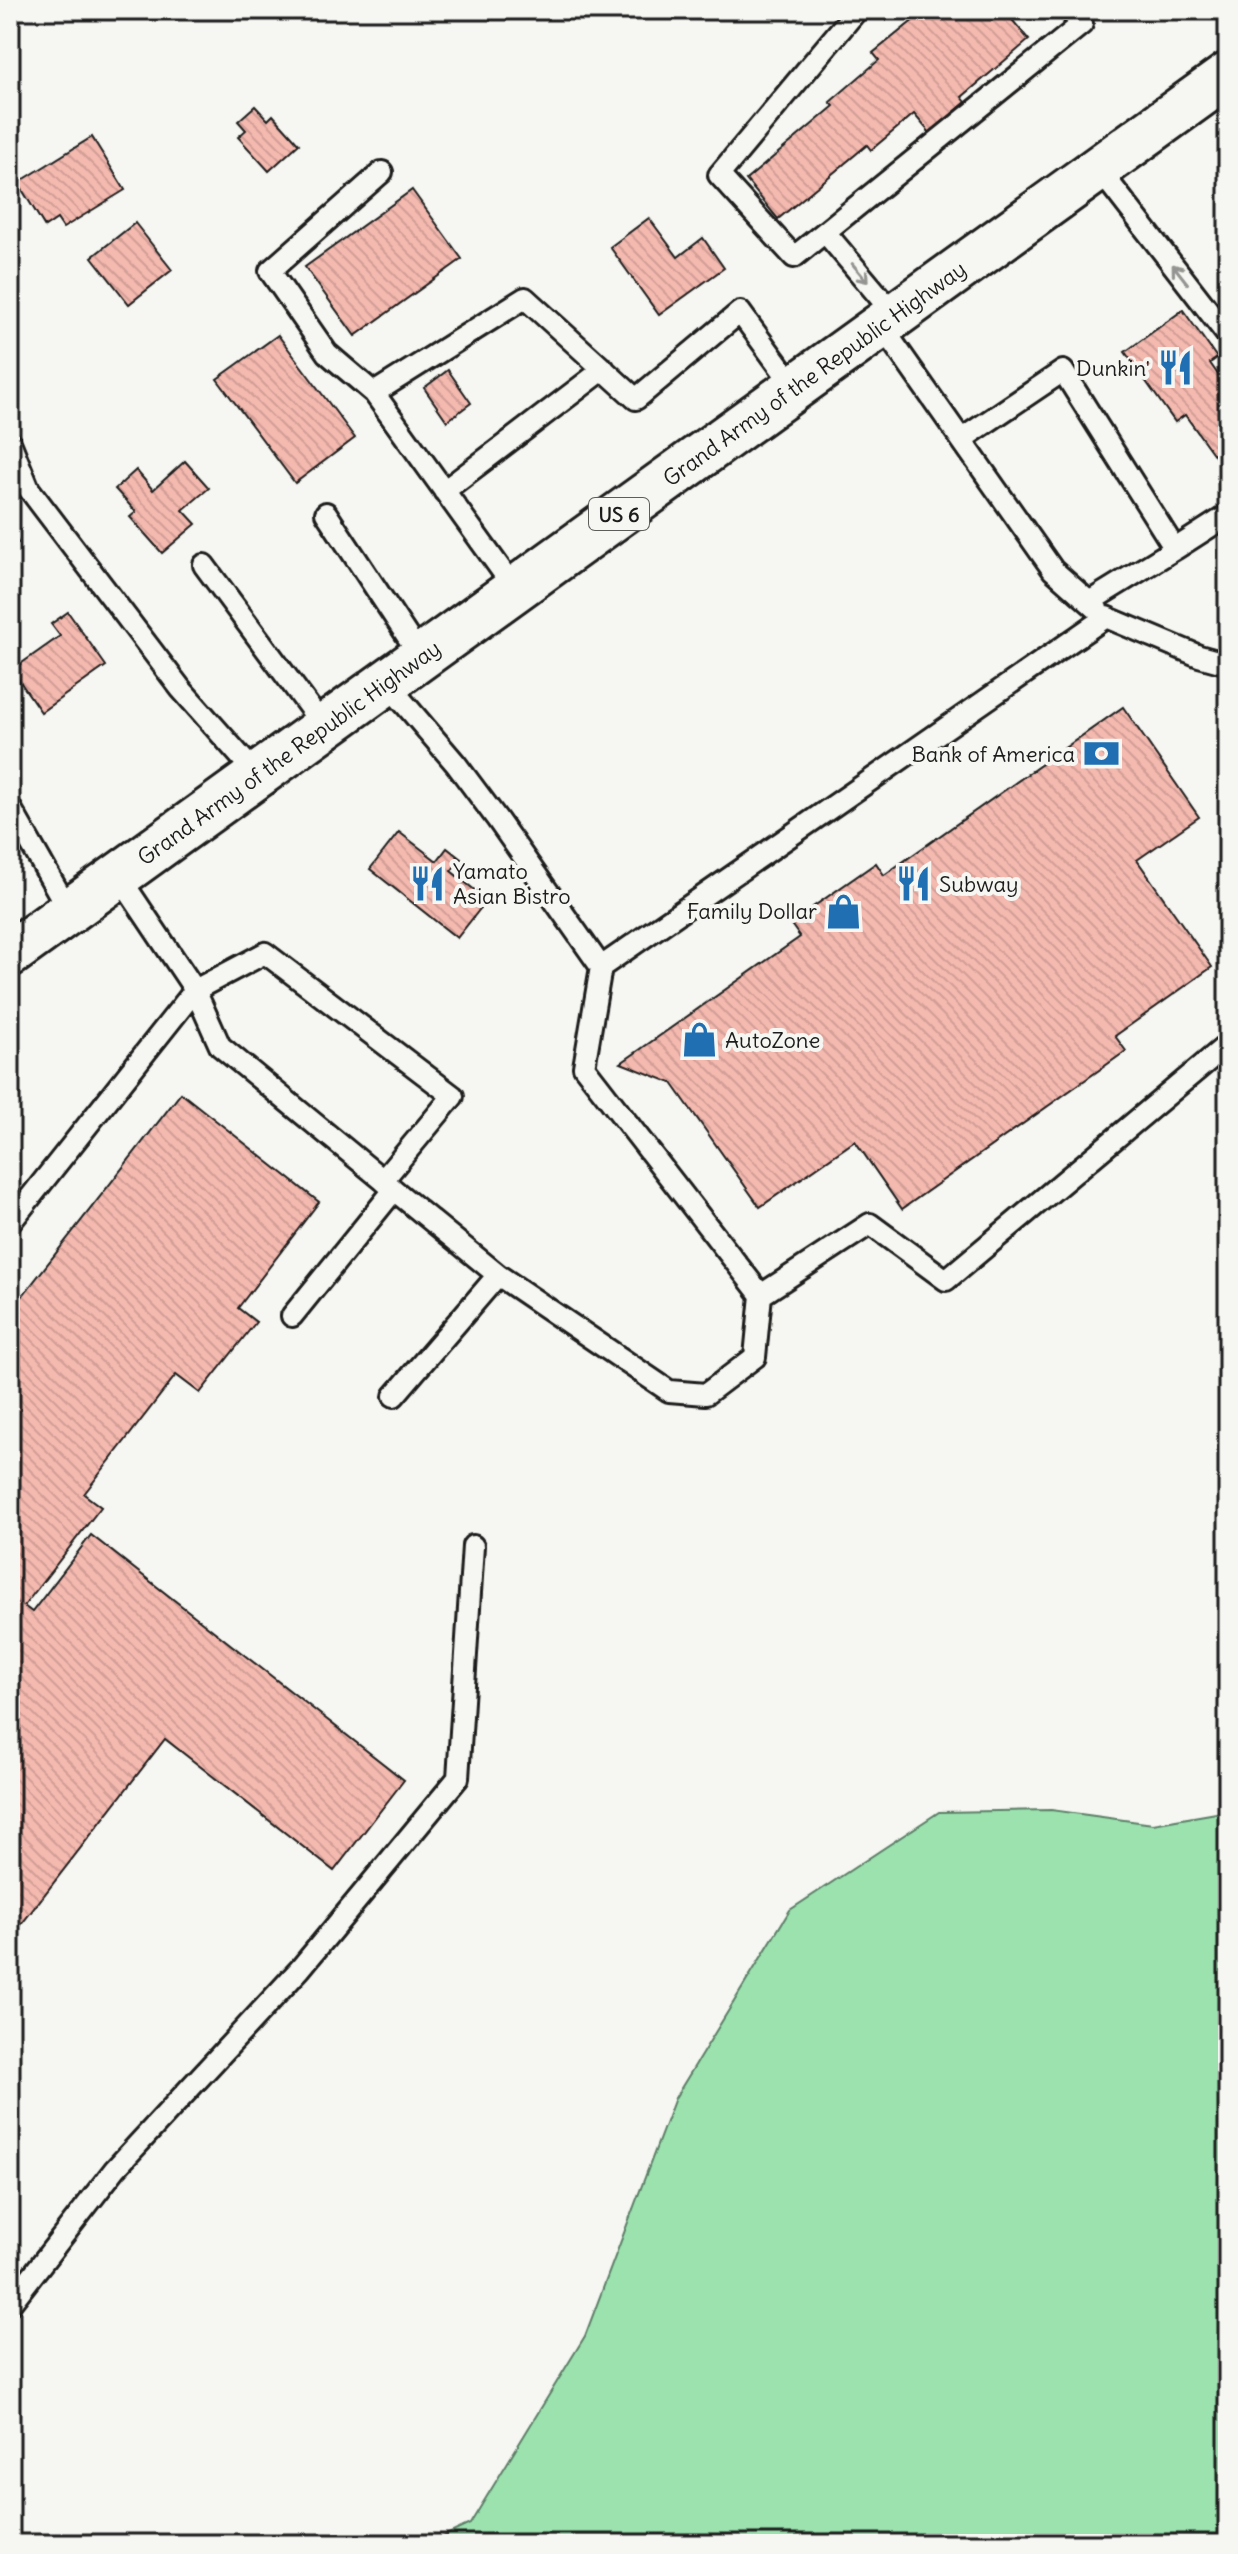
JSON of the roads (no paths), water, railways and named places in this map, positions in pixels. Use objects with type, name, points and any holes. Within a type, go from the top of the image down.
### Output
[{"type":"main road","name":"Grand Army of the Republic Highway","points":[[10,954],[1228,75]]},
{"type":"lane","points":[[857,10],[719,175],[794,257],[1082,24],[1069,10]]},
{"type":"lane","points":[[1098,168],[1228,336]]},
{"type":"lane","points":[[382,172],[270,271],[327,353],[374,393],[515,589]]},
{"type":"lane","points":[[825,232],[887,319],[962,439],[1053,570],[1106,617],[1199,656],[1228,664]]},
{"type":"lane","points":[[374,393],[525,298],[636,399],[740,312],[794,386]]},
{"type":"lane","points":[[444,491],[604,369]]},
{"type":"lane","points":[[962,439],[1063,371],[1175,549]]},
{"type":"lane","points":[[10,442],[29,489],[181,689],[257,775]]},
{"type":"lane","points":[[118,875],[195,990],[220,1046],[498,1275],[669,1391],[706,1394],[755,1357],[761,1295],[584,1067],[601,967],[456,764],[403,669],[326,513]]},
{"type":"lane","points":[[1089,602],[1228,515]]},
{"type":"lane","points":[[204,565],[324,727]]},
{"type":"lane","points":[[601,967],[1106,617]]},
{"type":"lane","points":[[12,815],[69,911]]},
{"type":"lane","points":[[10,1223],[195,990],[265,953],[453,1096],[292,1316]]},
{"type":"lane","points":[[761,1295],[870,1224],[946,1280],[1228,1044]]},
{"type":"lane","points":[[394,1396],[498,1275]]},
{"type":"lane","points":[[10,2304],[115,2169],[300,1969],[458,1778],[473,1546]]},
{"type":"place","name":"Dunkin'","points":[[1176,368]]},
{"type":"place","name":"Bank of America","points":[[1101,754]]},
{"type":"place","name":"Yamato Asian Bistro","points":[[427,884]]},
{"type":"place","name":"Subway","points":[[913,884]]},
{"type":"place","name":"Family Dollar","points":[[843,911]]},
{"type":"place","name":"AutoZone","points":[[699,1040]]}]
